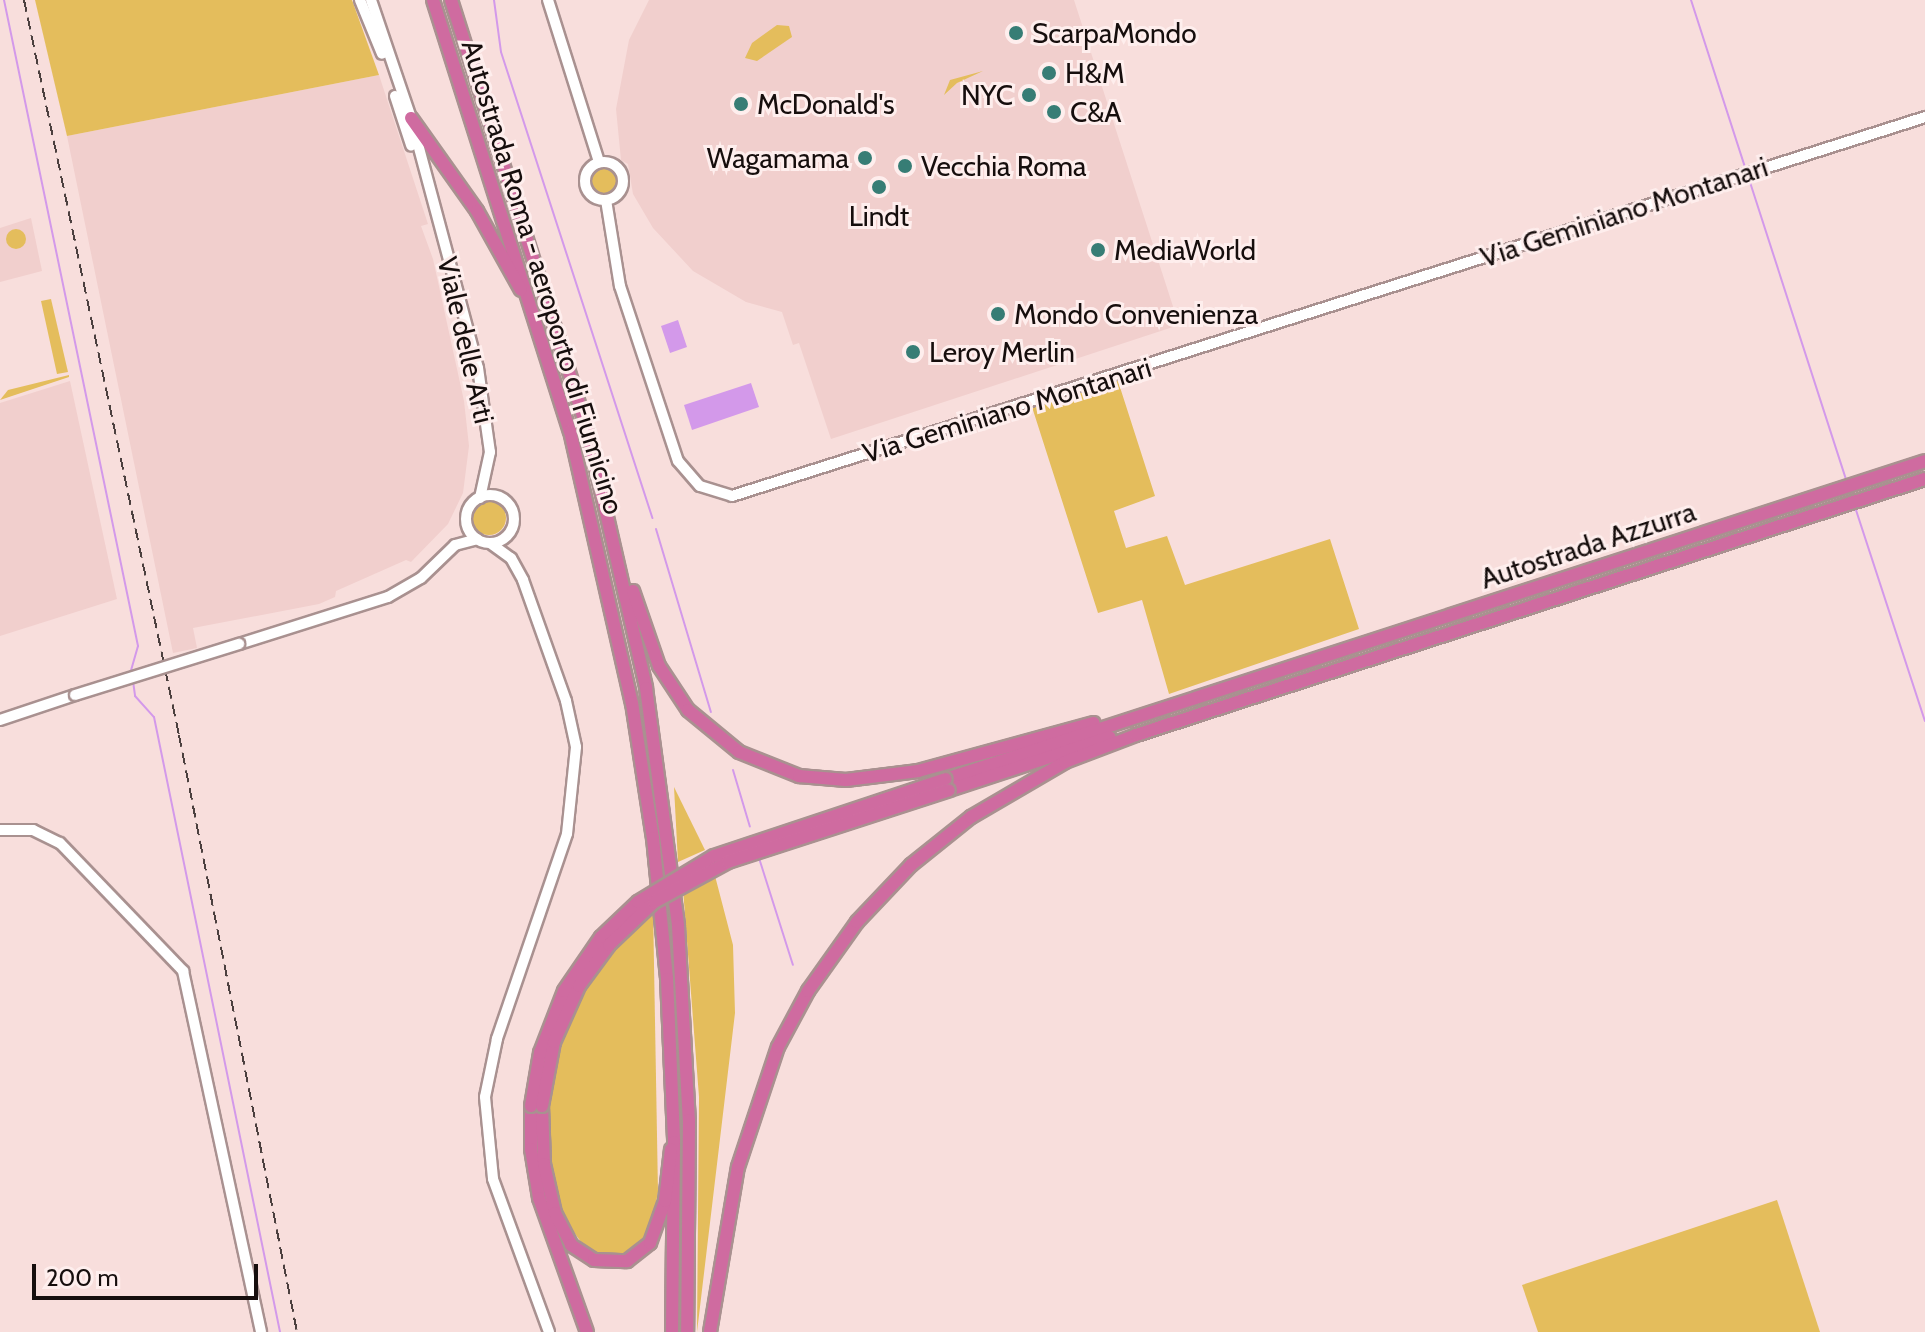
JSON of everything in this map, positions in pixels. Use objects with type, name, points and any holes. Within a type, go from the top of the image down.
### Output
[{"type":"highway","name":"Autostrada Roma - aeroporto di Fiumicino","points":[[433,0],[537,319],[588,497],[632,703],[662,908],[674,1142],[672,1332]]},
{"type":"highway","name":"Autostrada Roma - aeroporto di Fiumicino","points":[[451,0],[610,519],[646,688],[677,911],[689,1120],[687,1332]]},
{"type":"highway","points":[[411,118],[486,224],[537,319]]},
{"type":"highway","name":"Autostrada Azzurra","points":[[1266,674],[1925,461]]},
{"type":"highway","name":"Autostrada Azzurra","points":[[1272,689],[1925,479]]},
{"type":"highway","points":[[610,519],[653,650],[679,701],[739,752],[799,776],[846,780],[918,771],[1266,674]]},
{"type":"highway","points":[[587,1332],[537,1190],[537,1106],[554,1042],[579,986],[609,945],[654,902],[728,862],[1266,674]]},
{"type":"highway","points":[[948,784],[1272,689]]},
{"type":"highway","points":[[710,1332],[738,1167],[766,1076],[808,991],[871,905],[939,841],[1013,789],[1079,757],[1272,689]]},
{"type":"highway","points":[[537,1106],[544,1164],[558,1221],[571,1245],[600,1262],[627,1261],[653,1237],[674,1142]]},
{"type":"street","name":"Viale delle Arti","points":[[360,0],[428,183]]},
{"type":"street","name":"Viale delle Arti","points":[[371,0],[411,118],[482,392],[490,452],[480,498],[455,545]]},
{"type":"street","points":[[548,0],[599,162]]},
{"type":"street","name":"Viale delle Arti","points":[[381,51],[393,66]]},
{"type":"street","name":"Via Geminiano Montanari","points":[[606,200],[620,286],[678,461],[700,486],[732,496],[1925,117]]},
{"type":"street","points":[[599,162],[611,162],[623,176],[618,194],[606,200],[589,193],[585,181],[588,169],[599,162]]},
{"type":"street","points":[[480,498],[496,496],[513,510],[510,533],[490,543]]},
{"type":"street","points":[[467,520],[477,539]]},
{"type":"street","points":[[0,720],[395,593],[429,572],[455,545],[477,539],[490,543],[511,558],[523,580],[566,701],[577,752],[565,843],[497,1039],[485,1097],[493,1179],[549,1332]]},
{"type":"street","points":[[0,830],[33,830],[60,843],[183,971],[261,1332]]},
{"type":"shaded area","points":[[35,0],[352,0],[379,75],[67,136]]},
{"type":"shaded area","points":[[649,0],[1074,0],[1179,325],[831,439],[799,343],[793,345],[782,312],[746,302],[693,271],[653,228],[633,194],[628,164],[621,160],[616,109],[629,40]]},
{"type":"shaded area","points":[[777,25],[789,26],[792,37],[757,61],[745,58],[752,43]]},
{"type":"shaded area","points":[[983,71],[957,83],[944,95],[950,80]]},
{"type":"shaded area","points":[[379,75],[428,224],[421,226],[433,259],[464,401],[469,446],[463,493],[448,524],[411,562],[406,560],[336,591],[335,597],[319,604],[193,628],[197,648],[173,653],[67,136]]},
{"type":"shaded area","points":[[604,166],[615,170],[619,181],[615,192],[604,196],[593,192],[589,181],[593,170]]},
{"type":"shaded area","points":[[31,218],[42,271],[0,282],[0,228]]},
{"type":"shaded area","points":[[16,229],[23,232],[26,239],[23,246],[16,249],[9,246],[6,239],[9,232]]},
{"type":"shaded area","points":[[51,299],[68,372],[57,374],[41,301]]},
{"type":"shaded area","points":[[678,320],[687,347],[670,353],[661,326]]},
{"type":"shaded area","points":[[69,377],[0,400],[8,390]]},
{"type":"shaded area","points":[[70,381],[117,599],[0,636],[0,403]]},
{"type":"shaded area","points":[[1118,381],[1155,496],[1114,511],[1126,548],[1167,536],[1185,585],[1330,539],[1359,629],[1169,694],[1142,600],[1098,613],[1032,407]]},
{"type":"shaded area","points":[[751,383],[759,407],[692,430],[684,405]]},
{"type":"shaded area","points":[[489,501],[501,506],[506,518],[501,530],[489,535],[477,530],[472,518],[477,506]]},
{"type":"shaded area","points":[[674,787],[705,850],[678,862]]},
{"type":"shaded area","points":[[714,872],[733,945],[735,1013],[697,1332],[699,1097],[683,889]]},
{"type":"shaded area","points":[[653,907],[658,1192],[651,1229],[639,1247],[615,1259],[589,1253],[559,1212],[550,1176],[547,1094],[559,1039],[578,994],[597,966]]},
{"type":"shaded area","points":[[1777,1200],[1820,1332],[1538,1332],[1522,1285]]},
{"type":"waterway","points":[[4,0],[138,646],[131,671]]},
{"type":"waterway","points":[[494,0],[501,52],[652,518]]},
{"type":"waterway","points":[[1691,0],[1746,170]]},
{"type":"waterway","points":[[1748,176],[1847,482]]},
{"type":"waterway","points":[[1855,507],[1925,721]]},
{"type":"waterway","points":[[656,529],[711,712]]},
{"type":"waterway","points":[[133,681],[135,696],[154,717],[280,1332]]},
{"type":"waterway","points":[[733,770],[750,827]]},
{"type":"waterway","points":[[759,858],[793,965]]},
{"type":"railway","points":[[24,0],[179,735],[297,1332]]},
{"type":"place","name":"ScarpaMondo","points":[[1016,33]]},
{"type":"place","name":"H&M","points":[[1049,73]]},
{"type":"place","name":"NYC","points":[[1029,95]]},
{"type":"place","name":"McDonald's","points":[[741,104]]},
{"type":"place","name":"C&A","points":[[1054,112]]},
{"type":"place","name":"Wagamama","points":[[865,158]]},
{"type":"place","name":"Vecchia Roma","points":[[905,166]]},
{"type":"place","name":"Lindt","points":[[879,187]]},
{"type":"place","name":"MediaWorld","points":[[1098,250]]},
{"type":"place","name":"Mondo Convenienza","points":[[998,314]]},
{"type":"place","name":"Leroy Merlin","points":[[913,352]]}]
